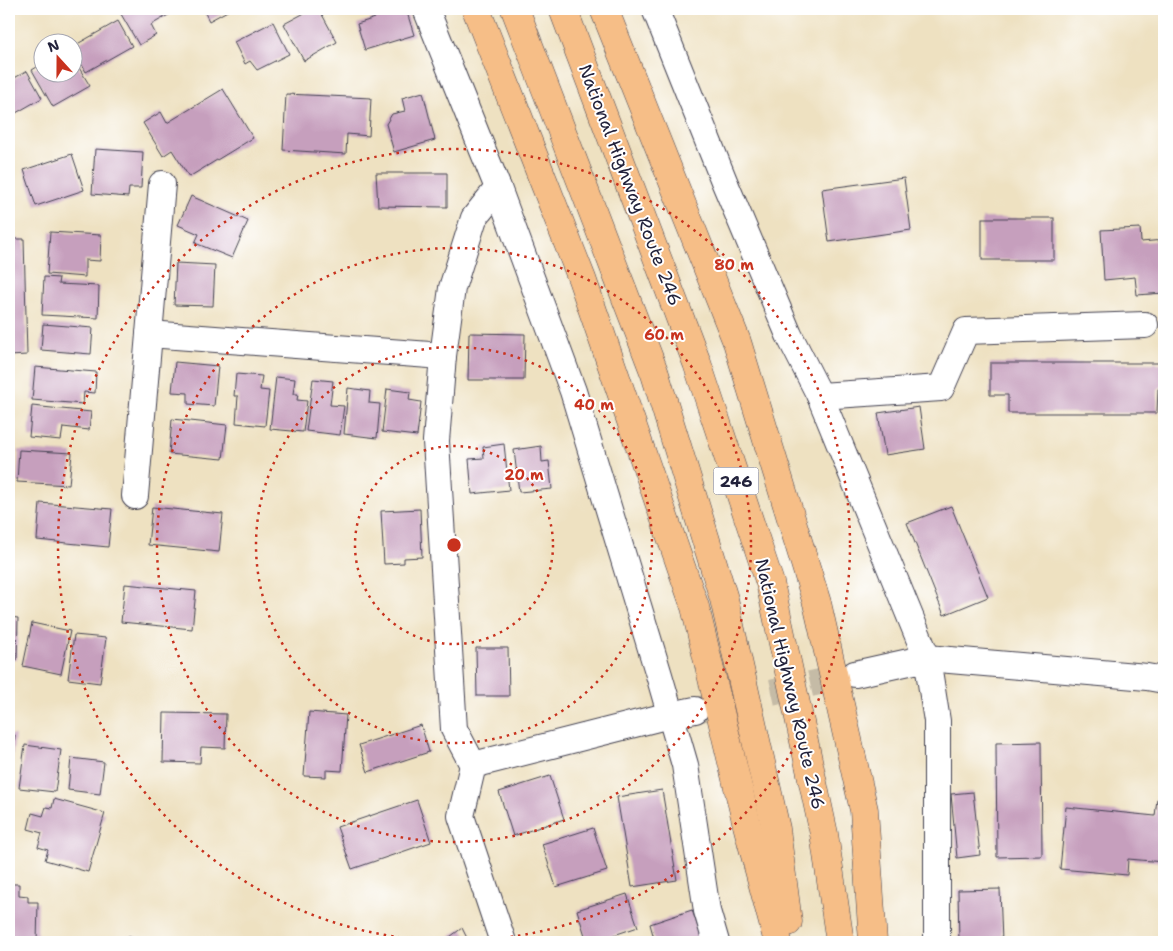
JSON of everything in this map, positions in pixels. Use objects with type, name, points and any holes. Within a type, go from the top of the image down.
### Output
[{"type":"highway","points":[[476,9],[582,279],[696,607],[747,825],[778,942]]},
{"type":"highway","name":"246","points":[[515,9],[655,374],[724,599],[776,829],[790,942]]},
{"type":"highway","name":"National Highway Route 246","points":[[563,9],[697,363],[770,584],[824,834],[840,942]]},
{"type":"highway","points":[[604,9],[737,342],[817,603],[864,810],[873,942]]},
{"type":"street","points":[[426,9],[498,188],[574,392],[683,712],[684,765],[707,911],[716,942]]},
{"type":"street","points":[[655,9],[724,181],[785,326],[820,396],[927,658],[937,721],[937,942]]},
{"type":"street","points":[[135,496],[162,184]]},
{"type":"street","points":[[498,188],[474,218],[452,288],[443,356],[436,441],[454,729],[473,765],[461,816],[503,942]]},
{"type":"street","points":[[820,396],[941,388],[966,331],[1145,325]]},
{"type":"street","points":[[149,334],[443,356]]},
{"type":"street","points":[[855,674],[927,658],[1164,680]]},
{"type":"street","points":[[473,765],[683,712]]},
{"type":"building","points":[[118,9],[166,9],[170,14],[151,25],[156,35],[139,45]]},
{"type":"building","points":[[203,9],[231,9],[209,21]]},
{"type":"building","points":[[312,9],[319,9],[337,42],[304,61],[284,24]]},
{"type":"building","points":[[372,9],[406,9],[414,35],[365,50],[357,24],[375,18]]},
{"type":"building","points":[[118,21],[132,46],[86,72],[82,65],[82,41]]},
{"type":"building","points":[[273,22],[289,54],[257,70],[250,61],[245,64],[234,42]]},
{"type":"building","points":[[27,71],[42,98],[9,117],[9,81]]},
{"type":"building","points":[[82,73],[90,86],[53,107],[39,82],[82,82]]},
{"type":"building","points":[[223,89],[253,138],[189,177],[172,150],[163,156],[143,123],[161,112],[167,123]]},
{"type":"building","points":[[423,92],[435,140],[394,152],[386,124],[392,114],[405,111],[402,98]]},
{"type":"building","points":[[286,94],[371,98],[369,136],[347,134],[346,154],[283,150]]},
{"type":"building","points":[[95,149],[143,152],[141,188],[129,188],[128,197],[92,194]]},
{"type":"building","points":[[72,154],[84,190],[36,206],[24,170]]},
{"type":"building","points":[[376,173],[447,173],[447,207],[378,206]]},
{"type":"building","points":[[904,178],[911,230],[829,242],[822,189]]},
{"type":"building","points":[[191,196],[248,221],[232,258],[195,243],[199,234],[178,225]]},
{"type":"building","points":[[982,218],[1054,218],[1054,260],[982,260]]},
{"type":"building","points":[[1140,228],[1141,242],[1164,240],[1164,293],[1137,295],[1135,277],[1104,280],[1101,230]]},
{"type":"building","points":[[50,232],[101,235],[100,261],[85,260],[85,277],[47,274]]},
{"type":"building","points":[[9,239],[24,239],[27,355],[9,356]]},
{"type":"building","points":[[176,263],[215,265],[213,306],[174,305]]},
{"type":"building","points":[[44,277],[59,278],[58,284],[99,286],[98,318],[42,315]]},
{"type":"building","points":[[43,324],[93,328],[91,354],[41,350]]},
{"type":"building","points":[[469,333],[525,334],[524,380],[468,380]]},
{"type":"building","points":[[175,362],[218,366],[214,406],[188,404],[188,393],[172,392]]},
{"type":"building","points":[[990,363],[1164,363],[1164,385],[1158,389],[1157,413],[1008,413],[1008,395],[990,395]]},
{"type":"building","points":[[35,367],[96,372],[95,393],[84,392],[83,404],[32,400]]},
{"type":"building","points":[[236,374],[262,376],[260,390],[269,391],[265,426],[236,423],[238,396],[234,396]]},
{"type":"building","points":[[276,377],[295,379],[293,394],[298,394],[297,400],[307,401],[303,432],[270,429]]},
{"type":"building","points":[[313,379],[333,381],[330,405],[344,406],[340,435],[306,431]]},
{"type":"building","points":[[348,388],[370,391],[369,403],[380,404],[377,438],[344,434]]},
{"type":"building","points":[[387,389],[410,392],[409,400],[421,402],[417,436],[382,432]]},
{"type":"building","points":[[32,406],[91,412],[89,430],[63,427],[61,440],[29,437]]},
{"type":"building","points":[[919,407],[925,449],[885,455],[878,413]]},
{"type":"building","points":[[172,419],[227,425],[223,459],[169,454]]},
{"type":"building","points":[[504,444],[509,490],[472,494],[469,459],[484,458],[483,447]]},
{"type":"building","points":[[541,446],[542,462],[549,461],[552,489],[519,492],[514,450]]},
{"type":"building","points":[[19,450],[72,453],[69,485],[17,482]]},
{"type":"building","points":[[40,503],[112,509],[108,547],[37,540]]},
{"type":"building","points":[[951,506],[988,597],[944,615],[907,523]]},
{"type":"building","points":[[152,507],[223,514],[219,552],[148,545]]},
{"type":"building","points":[[420,509],[422,557],[404,558],[404,563],[384,564],[381,511]]},
{"type":"building","points":[[125,584],[196,591],[192,629],[121,622]]},
{"type":"building","points":[[9,617],[18,618],[17,660],[9,660]]},
{"type":"building","points":[[32,623],[70,631],[61,674],[23,666]]},
{"type":"building","points":[[74,635],[106,638],[100,683],[68,679]]},
{"type":"building","points":[[476,648],[508,648],[509,696],[477,696]]},
{"type":"building","points":[[309,712],[346,715],[342,771],[326,770],[326,777],[304,776]]},
{"type":"building","points":[[164,713],[226,714],[225,748],[201,747],[200,763],[163,762]]},
{"type":"building","points":[[421,725],[429,752],[368,772],[359,745]]},
{"type":"building","points":[[9,735],[15,735],[10,777],[9,777]]},
{"type":"building","points":[[1041,742],[1042,856],[997,857],[996,743]]},
{"type":"building","points":[[25,745],[61,750],[55,792],[19,788]]},
{"type":"building","points":[[71,758],[104,762],[100,794],[68,790]]},
{"type":"building","points":[[550,776],[564,819],[513,836],[499,792]]},
{"type":"building","points":[[662,790],[677,880],[632,887],[617,797]]},
{"type":"building","points":[[973,792],[980,855],[957,858],[951,794]]},
{"type":"building","points":[[54,799],[105,813],[88,872],[45,860],[48,850],[38,847],[42,833],[28,829],[32,813],[43,816],[46,807],[52,808]]},
{"type":"building","points":[[1157,799],[1164,799],[1164,862],[1128,859],[1127,875],[1060,869],[1066,807],[1155,816]]},
{"type":"building","points":[[417,800],[431,842],[352,869],[337,827]]},
{"type":"building","points":[[593,828],[607,871],[556,887],[542,844]]},
{"type":"building","points":[[9,884],[19,884],[19,895],[28,896],[28,902],[38,902],[37,942],[9,942]]},
{"type":"building","points":[[1000,889],[1002,942],[959,942],[958,890]]},
{"type":"building","points":[[627,894],[638,927],[593,942],[587,942],[577,910]]},
{"type":"building","points":[[692,910],[703,942],[655,942],[650,924]]},
{"type":"building","points":[[462,928],[469,942],[443,942]]},
{"type":"building","points":[[128,936],[175,941],[175,942],[127,942]]},
{"type":"tunnel","points":[[696,710],[855,674]]}]
